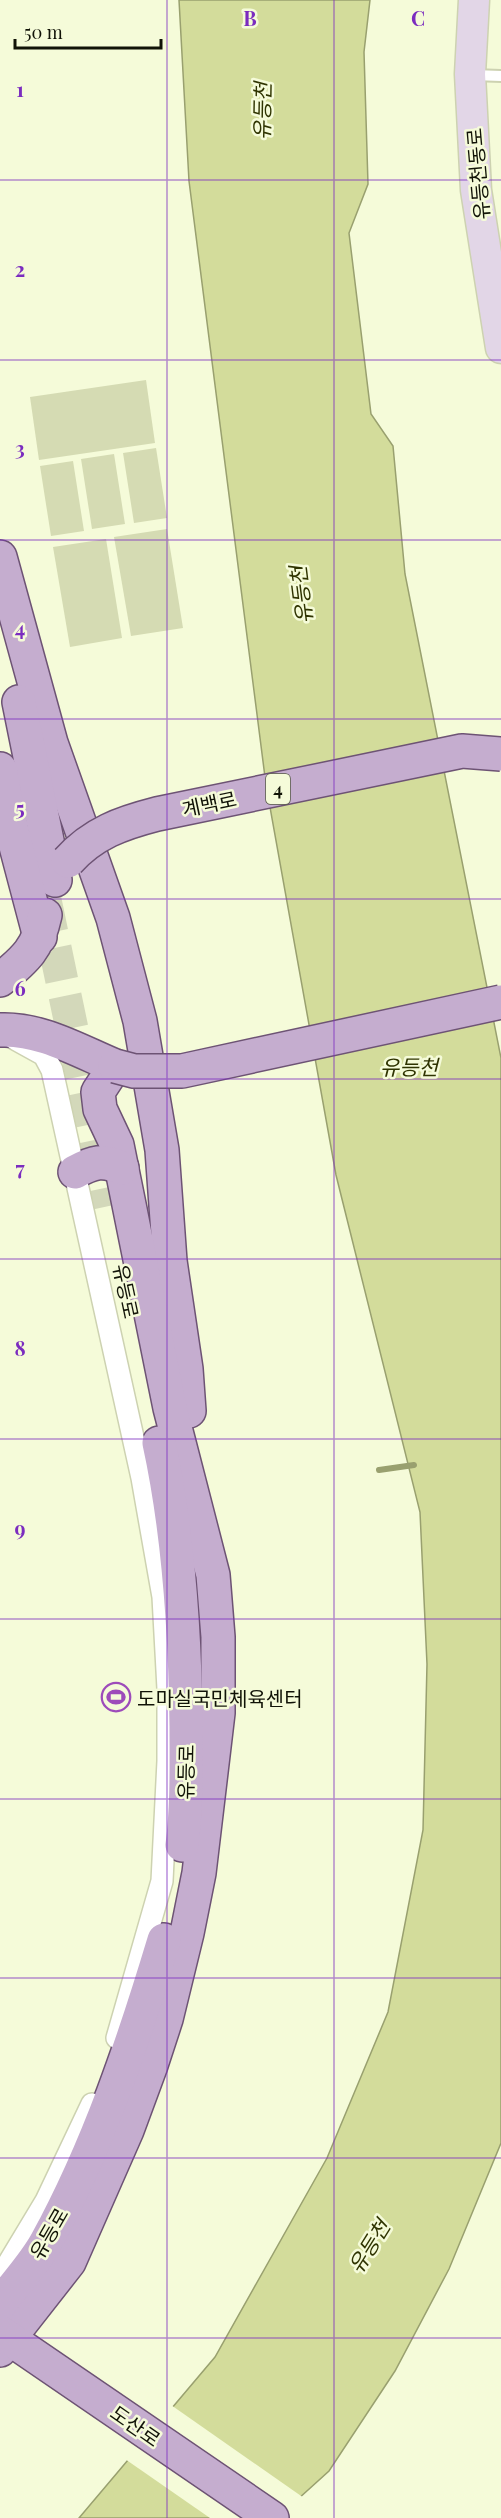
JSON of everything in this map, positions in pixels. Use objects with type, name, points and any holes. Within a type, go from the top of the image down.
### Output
[{"type":"main road","name":"유등천동로","points":[[474,0],[470,74],[476,190],[501,348]]},
{"type":"main road","points":[[0,557],[51,743],[113,918],[150,1066],[162,1150],[170,1262],[186,1369],[195,1502]]},
{"type":"main road","points":[[0,611],[50,849],[40,937],[21,963],[0,980]]},
{"type":"main road","points":[[0,688],[50,849]]},
{"type":"main road","name":"계백로","points":[[50,849],[81,846],[113,826],[157,814],[462,751],[501,754]]},
{"type":"main road","points":[[0,771],[40,937]]},
{"type":"main road","points":[[17,847],[25,850],[40,845],[50,849]]},
{"type":"main road","points":[[0,1032],[18,1029],[134,1071],[182,1071],[501,1002]]},
{"type":"main road","points":[[115,1066],[98,1092],[100,1109],[117,1145],[170,1407],[195,1502]]},
{"type":"main road","points":[[75,1172],[88,1164],[106,1160],[122,1168]]},
{"type":"main road","name":"유등로","points":[[0,2304],[45,2244],[101,2126],[142,2013],[157,1932],[174,1909],[183,1842],[185,1669],[166,1473],[109,1206]]},
{"type":"main road","name":"유등로","points":[[7,2341],[69,2262],[128,2130],[166,2019],[187,1933],[199,1873],[218,1713],[218,1637],[213,1575],[195,1502]]},
{"type":"main road","name":"도산로","points":[[7,2341],[272,2518]]},
{"type":"street","points":[[0,1032],[27,1043],[44,1055],[52,1070],[142,1478],[163,1597],[168,1689],[168,1772],[157,1932],[86,2120],[46,2201],[8,2264],[0,2271]]},
{"type":"lane","points":[[470,74],[501,76]]},
{"type":"shaded area","points":[[146,380],[155,443],[39,460],[30,397]]},
{"type":"shaded area","points":[[156,448],[167,518],[134,523],[123,453]]},
{"type":"shaded area","points":[[114,454],[125,524],[92,529],[81,459]]},
{"type":"shaded area","points":[[73,461],[84,531],[51,536],[40,466]]},
{"type":"shaded area","points":[[167,529],[183,628],[131,636],[114,537]]},
{"type":"shaded area","points":[[106,539],[122,638],[70,647],[53,547]]},
{"type":"water","name":"유등천","points":[[179,0],[370,0],[364,52],[368,184],[349,233],[371,414],[393,446],[405,574],[501,1058],[501,2143],[449,2269],[395,2371],[329,2471],[277,2518],[79,2518],[215,2357],[327,2158],[388,2012],[423,1830],[427,1664],[420,1512],[336,1175],[266,785],[189,181]]},
{"type":"pier","points":[[171,2405],[304,2498],[282,2518],[210,2518],[125,2459]]},
{"type":"waterway","points":[[379,1470],[414,1465]]},
{"type":"tunnel","points":[[45,900],[109,1206]]},
{"type":"place","name":"도마실국민체육센터","points":[[116,1697]]}]
